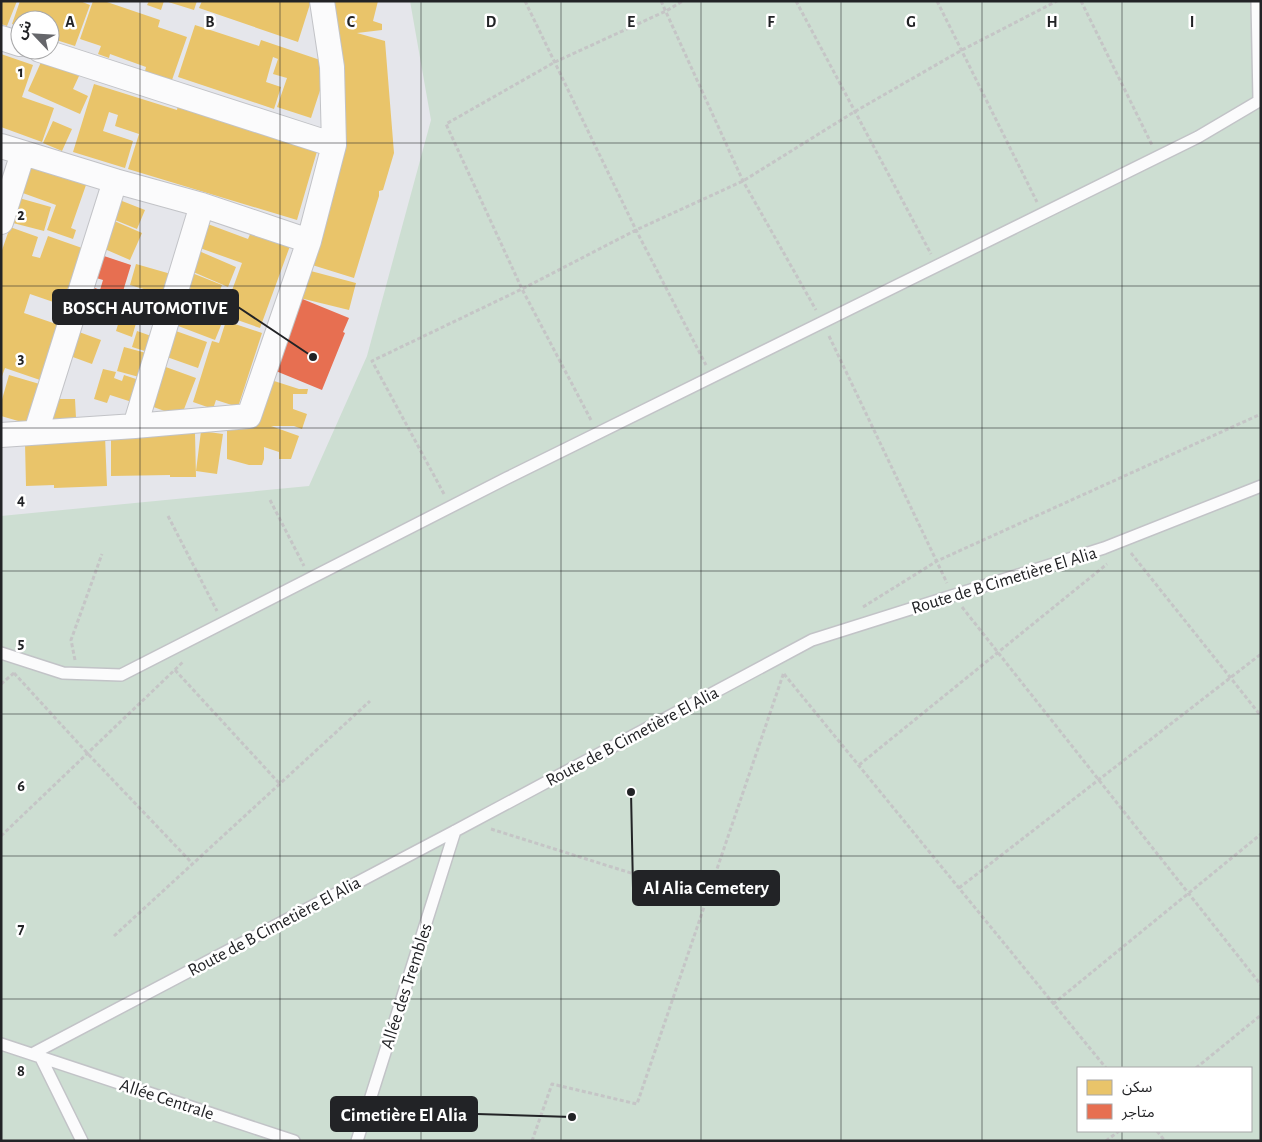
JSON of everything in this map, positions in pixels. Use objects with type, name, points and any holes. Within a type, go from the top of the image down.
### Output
[{"type":"street","points":[[1,435],[249,416],[309,241],[334,145],[332,67],[322,1]]},
{"type":"street","points":[[60,56],[334,145]]},
{"type":"street","points":[[1,146],[202,205],[309,241]]},
{"type":"street","points":[[1,222],[23,154]]},
{"type":"street","points":[[36,432],[116,181]]},
{"type":"street","points":[[135,426],[202,205]]},
{"type":"lane","points":[[1,653],[63,673],[121,675],[451,507],[1198,137],[1259,101],[1256,1]]},
{"type":"lane","name":"Route de B Cimetière El Alia","points":[[36,1055],[812,640],[1104,548],[1124,545],[1261,486]]},
{"type":"lane","name":"Allée des Trembles","points":[[357,1141],[455,831]]},
{"type":"lane","name":"Allée Centrale","points":[[1,1044],[294,1141]]},
{"type":"lane","points":[[36,1055],[82,1141]]},
{"type":"path","points":[[525,1],[636,230],[712,377]]},
{"type":"path","points":[[661,1],[743,181],[822,323],[953,596],[1261,985]]},
{"type":"path","points":[[598,434],[522,289],[446,124],[555,62],[666,11],[683,1]]},
{"type":"path","points":[[796,1],[938,266]]},
{"type":"path","points":[[937,1],[1043,214]]},
{"type":"path","points":[[451,507],[372,361],[522,289],[636,230],[743,181],[854,112],[962,50],[1057,1]]},
{"type":"path","points":[[1081,1],[1157,157]]},
{"type":"path","points":[[856,611],[936,561],[1261,414]]},
{"type":"path","points":[[270,500],[311,579]]},
{"type":"path","points":[[168,516],[223,623]]},
{"type":"path","points":[[859,765],[998,652],[1124,545],[1261,716]]},
{"type":"path","points":[[77,673],[71,640],[102,554]]},
{"type":"path","points":[[532,1141],[552,1084],[637,1104],[792,651]]},
{"type":"path","points":[[959,888],[1261,654]]},
{"type":"path","points":[[1,836],[188,656]]},
{"type":"path","points":[[175,670],[279,784]]},
{"type":"path","points":[[14,673],[192,862]]},
{"type":"path","points":[[784,673],[1105,1067]]},
{"type":"path","points":[[114,936],[192,862],[370,701]]},
{"type":"path","points":[[471,822],[707,897]]},
{"type":"path","points":[[1053,1004],[1261,834]]},
{"type":"path","points":[[1197,1067],[1261,1015]]},
{"type":"path","points":[[1106,1141],[1118,1132]]},
{"type":"green space","points":[[410,1],[1261,1],[1261,1141],[1,1141],[1,516],[309,486],[367,356],[431,120]]},
{"type":"building: سكن","points":[[1,1],[17,1],[13,10],[10,10],[10,18],[7,26],[1,24]]},
{"type":"building: سكن","points":[[20,1],[80,1],[90,5],[75,46],[60,41],[60,10],[17,10]]},
{"type":"building: سكن","points":[[93,1],[104,1],[160,20],[158,27],[187,37],[172,80],[145,71],[146,67],[110,54],[109,58],[98,54],[101,46],[80,39]]},
{"type":"building: سكن","points":[[149,1],[164,1],[161,10],[147,5]]},
{"type":"building: سكن","points":[[165,1],[197,1],[194,10]]},
{"type":"building: سكن","points":[[202,1],[311,1],[298,42],[199,8]]},
{"type":"building: سكن","points":[[334,1],[378,1],[373,21],[382,24],[382,30],[357,33],[385,41],[394,153],[383,190],[379,191],[354,278],[309,264],[346,141]]},
{"type":"building: سكن","points":[[195,25],[259,46],[261,40],[329,63],[311,118],[277,107],[287,78],[273,74],[278,59],[273,57],[266,82],[281,87],[274,109],[178,77]]},
{"type":"building: سكن","points":[[1,54],[10,57],[10,60],[18,60],[33,65],[22,97],[54,108],[42,142],[1,127]]},
{"type":"building: سكن","points":[[42,60],[79,76],[73,89],[88,96],[80,114],[28,91]]},
{"type":"building: سكن","points":[[94,84],[177,110],[178,105],[318,148],[297,220],[128,169],[139,134],[115,126],[118,115],[109,112],[103,131],[133,141],[125,168],[73,152]]},
{"type":"building: سكن","points":[[53,121],[72,129],[62,151],[43,143]]},
{"type":"building: سكن","points":[[29,166],[86,185],[71,228],[76,230],[73,239],[47,230],[56,205],[20,192]]},
{"type":"building: سكن","points":[[19,198],[51,207],[44,231],[13,223]]},
{"type":"building: سكن","points":[[117,199],[145,210],[137,229],[110,218]]},
{"type":"building: سكن","points":[[112,220],[142,233],[130,260],[100,247]]},
{"type":"building: سكن","points":[[205,223],[248,239],[251,232],[290,246],[260,328],[223,315],[242,263],[197,247]]},
{"type":"building: سكن","points":[[10,227],[38,237],[32,256],[40,258],[48,236],[82,248],[62,305],[30,294],[24,313],[59,325],[40,380],[5,368],[1,379],[1,253]]},
{"type":"building: سكن","points":[[199,251],[236,267],[228,287],[191,271]]},
{"type":"building: سكن","points":[[136,264],[171,274],[164,295],[130,285]]},
{"type":"building: سكن","points":[[307,270],[356,283],[349,310],[300,298]]},
{"type":"building: سكن","points":[[192,273],[222,285],[211,314],[224,318],[215,340],[173,324]]},
{"type":"building: سكن","points":[[123,308],[139,313],[132,337],[116,331]]},
{"type":"building: سكن","points":[[226,321],[262,333],[238,407],[216,400],[213,409],[193,402],[212,341],[219,343]]},
{"type":"building: سكن","points":[[173,330],[207,342],[198,368],[164,356]]},
{"type":"building: سكن","points":[[137,331],[154,337],[148,352],[132,347]]},
{"type":"building: سكن","points":[[79,332],[101,340],[92,364],[70,356]]},
{"type":"building: سكن","points":[[124,347],[146,353],[139,377],[117,371]]},
{"type":"building: سكن","points":[[163,366],[196,378],[181,417],[148,405]]},
{"type":"building: سكن","points":[[103,369],[116,372],[114,378],[122,381],[124,375],[139,380],[132,402],[110,395],[107,403],[94,399]]},
{"type":"building: سكن","points":[[9,375],[43,385],[32,425],[1,416],[1,403]]},
{"type":"building: سكن","points":[[271,380],[299,389],[308,389],[307,394],[293,394],[293,409],[307,414],[302,429],[294,426],[271,426],[299,436],[291,459],[279,459],[279,452],[264,447],[262,465],[249,465],[227,459],[227,429],[254,428]]},
{"type":"building: سكن","points":[[53,399],[75,399],[76,418],[53,419]]},
{"type":"building: سكن","points":[[201,431],[223,434],[217,474],[196,471]]},
{"type":"building: سكن","points":[[195,433],[196,477],[170,477],[170,475],[111,476],[111,435]]},
{"type":"building: سكن","points":[[105,436],[107,486],[54,488],[54,485],[26,486],[25,443]]},
{"type":"building: متاجر","points":[[101,255],[131,265],[117,311],[85,299],[90,286],[100,290],[103,280],[93,277]]},
{"type":"building: متاجر","points":[[300,298],[349,318],[343,332],[345,333],[322,390],[271,369]]},
{"type":"place","name":"BOSCH AUTOMOTIVE","points":[[313,357]]},
{"type":"place","name":"Al Alia Cemetery","points":[[631,792]]},
{"type":"place","name":"Cimetière El Alia","points":[[572,1117]]}]
